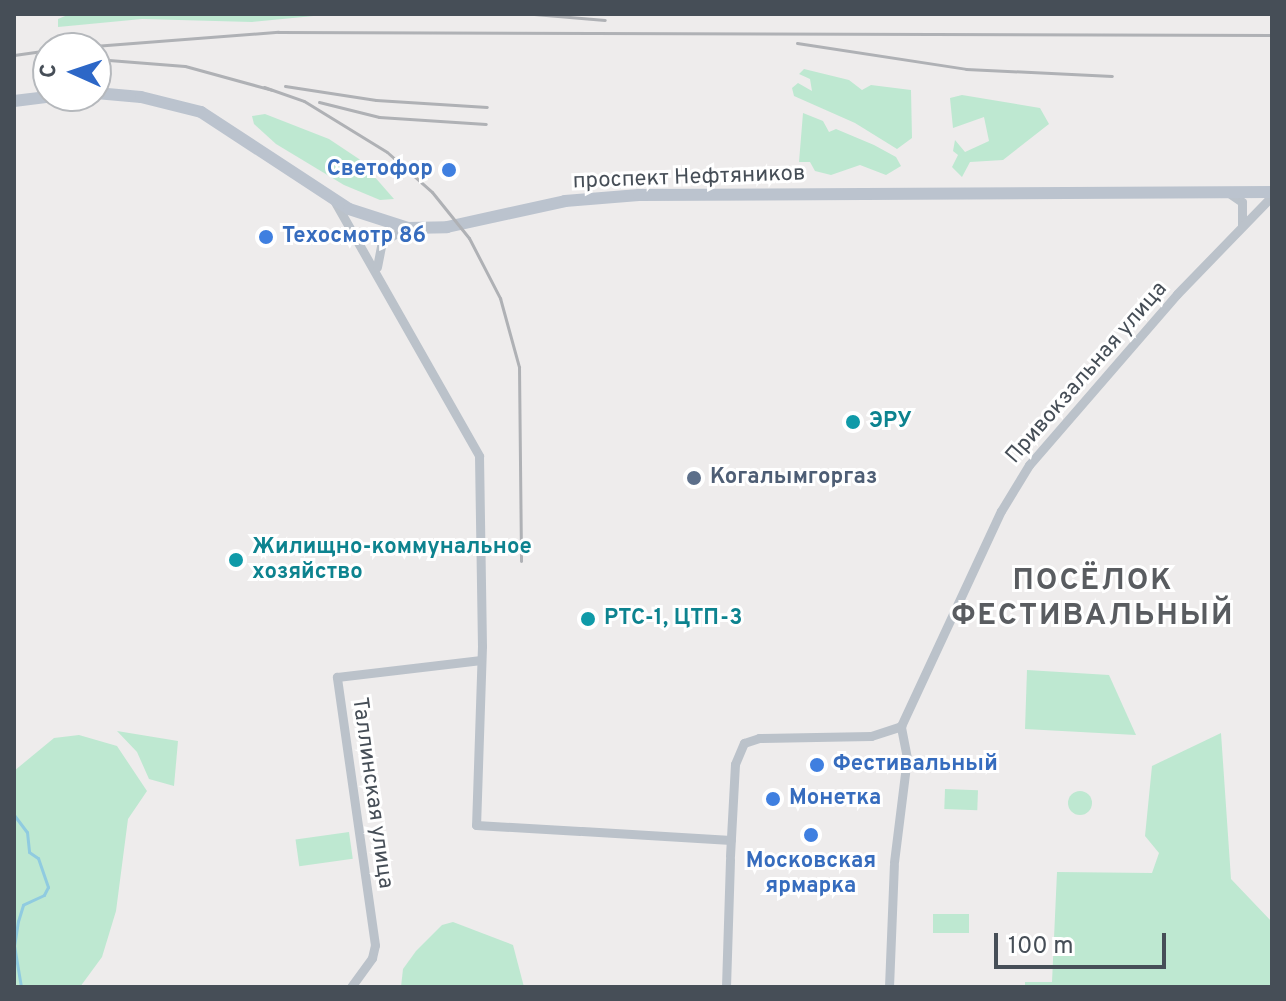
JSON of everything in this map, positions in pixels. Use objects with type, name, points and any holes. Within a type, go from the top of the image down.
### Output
[{"type":"main road","name":"проспект Нефтяников","points":[[112,94],[141,97],[201,112],[330,196],[370,218],[408,228],[447,227],[565,201],[639,195],[1272,194]]},
{"type":"street","points":[[1229,193],[1242,202],[1242,225]]},
{"type":"street","name":"Привокзальная улица","points":[[901,726],[1001,511],[1029,465],[1272,194]]},
{"type":"street","points":[[330,196],[378,270],[479,456],[481,660],[476,825],[731,840]]},
{"type":"street","points":[[378,270],[382,241],[408,228]]},
{"type":"street","name":"Таллинская улица","points":[[351,987],[372,958],[375,945],[337,677],[481,660]]},
{"type":"street","points":[[726,987],[735,764],[744,743],[759,738],[871,736],[901,726],[907,758],[894,863],[889,987]]},
{"type":"green space","points":[[70,14],[334,14],[252,22],[142,19],[58,27],[58,19]]},
{"type":"green space","points":[[804,69],[849,80],[862,90],[871,85],[911,90],[912,138],[897,149],[855,123],[794,96],[792,88],[798,83],[812,91],[810,79],[799,74]]},
{"type":"green space","points":[[962,95],[1040,108],[1049,124],[1003,160],[970,162],[962,177],[952,167],[958,155],[953,151],[955,140],[965,152],[989,141],[984,117],[953,128],[950,98]]},
{"type":"green space","points":[[803,113],[823,121],[829,132],[836,129],[874,145],[896,157],[901,166],[886,175],[860,165],[831,175],[815,171],[810,162],[799,162]]},
{"type":"green space","points":[[265,114],[329,139],[359,159],[394,199],[380,200],[344,185],[276,144],[254,124],[252,116]]},
{"type":"green space","points":[[1027,670],[1109,675],[1136,735],[1025,729]]},
{"type":"green space","points":[[117,731],[178,741],[174,786],[149,779],[137,752]]},
{"type":"green space","points":[[1221,733],[1231,879],[1272,922],[1272,987],[1025,987],[1025,982],[1052,982],[1057,872],[1152,873],[1159,853],[1145,836],[1152,766]]},
{"type":"green space","points":[[79,735],[117,746],[147,791],[128,819],[116,911],[102,957],[80,987],[14,987],[14,771],[54,738]]},
{"type":"green space","points":[[945,789],[978,790],[977,810],[944,809]]},
{"type":"green space","points":[[1080,791],[1089,794],[1092,803],[1089,812],[1080,815],[1071,812],[1068,803],[1071,794]]},
{"type":"green space","points":[[349,832],[353,859],[299,866],[296,840]]},
{"type":"green space","points":[[933,914],[969,914],[969,933],[933,933]]},
{"type":"green space","points":[[453,922],[513,945],[524,987],[401,987],[403,969],[416,951],[442,925]]},
{"type":"waterway","points":[[14,815],[27,832],[29,852],[38,858],[48,887],[44,895],[23,905],[18,921],[14,945],[21,987]]},
{"type":"railway","points":[[534,14],[605,20]]},
{"type":"railway","points":[[112,45],[278,32],[1272,35]]},
{"type":"railway","points":[[797,43],[966,69],[1112,76]]},
{"type":"railway","points":[[14,55],[32,52]]},
{"type":"railway","points":[[112,60],[185,66],[272,90]]},
{"type":"railway","points":[[285,86],[376,100],[487,107]]},
{"type":"railway","points":[[264,87],[304,101],[387,152],[432,192],[469,238],[500,298],[519,367],[521,561]]},
{"type":"railway","points":[[319,102],[379,117],[486,124]]},
{"type":"place","name":"Светофор","points":[[449,170]]},
{"type":"place","name":"Техосмотр 86","points":[[266,237]]},
{"type":"place","name":"ЭРУ","points":[[853,422]]},
{"type":"place","name":"Когалымгоргаз","points":[[694,478]]},
{"type":"place","name":"Жилищно-коммунальное хозяйство","points":[[236,560]]},
{"type":"place","name":"РТС-1, ЦТП-3","points":[[588,619]]},
{"type":"place","name":"Фестивальный","points":[[817,765]]},
{"type":"place","name":"Монетка","points":[[773,799]]},
{"type":"place","name":"Московская ярмарка","points":[[811,835]]},
{"type":"district","name":"ПОСЁЛОК ФЕСТИВАЛЬНЫЙ","points":[[1093,599]]}]
